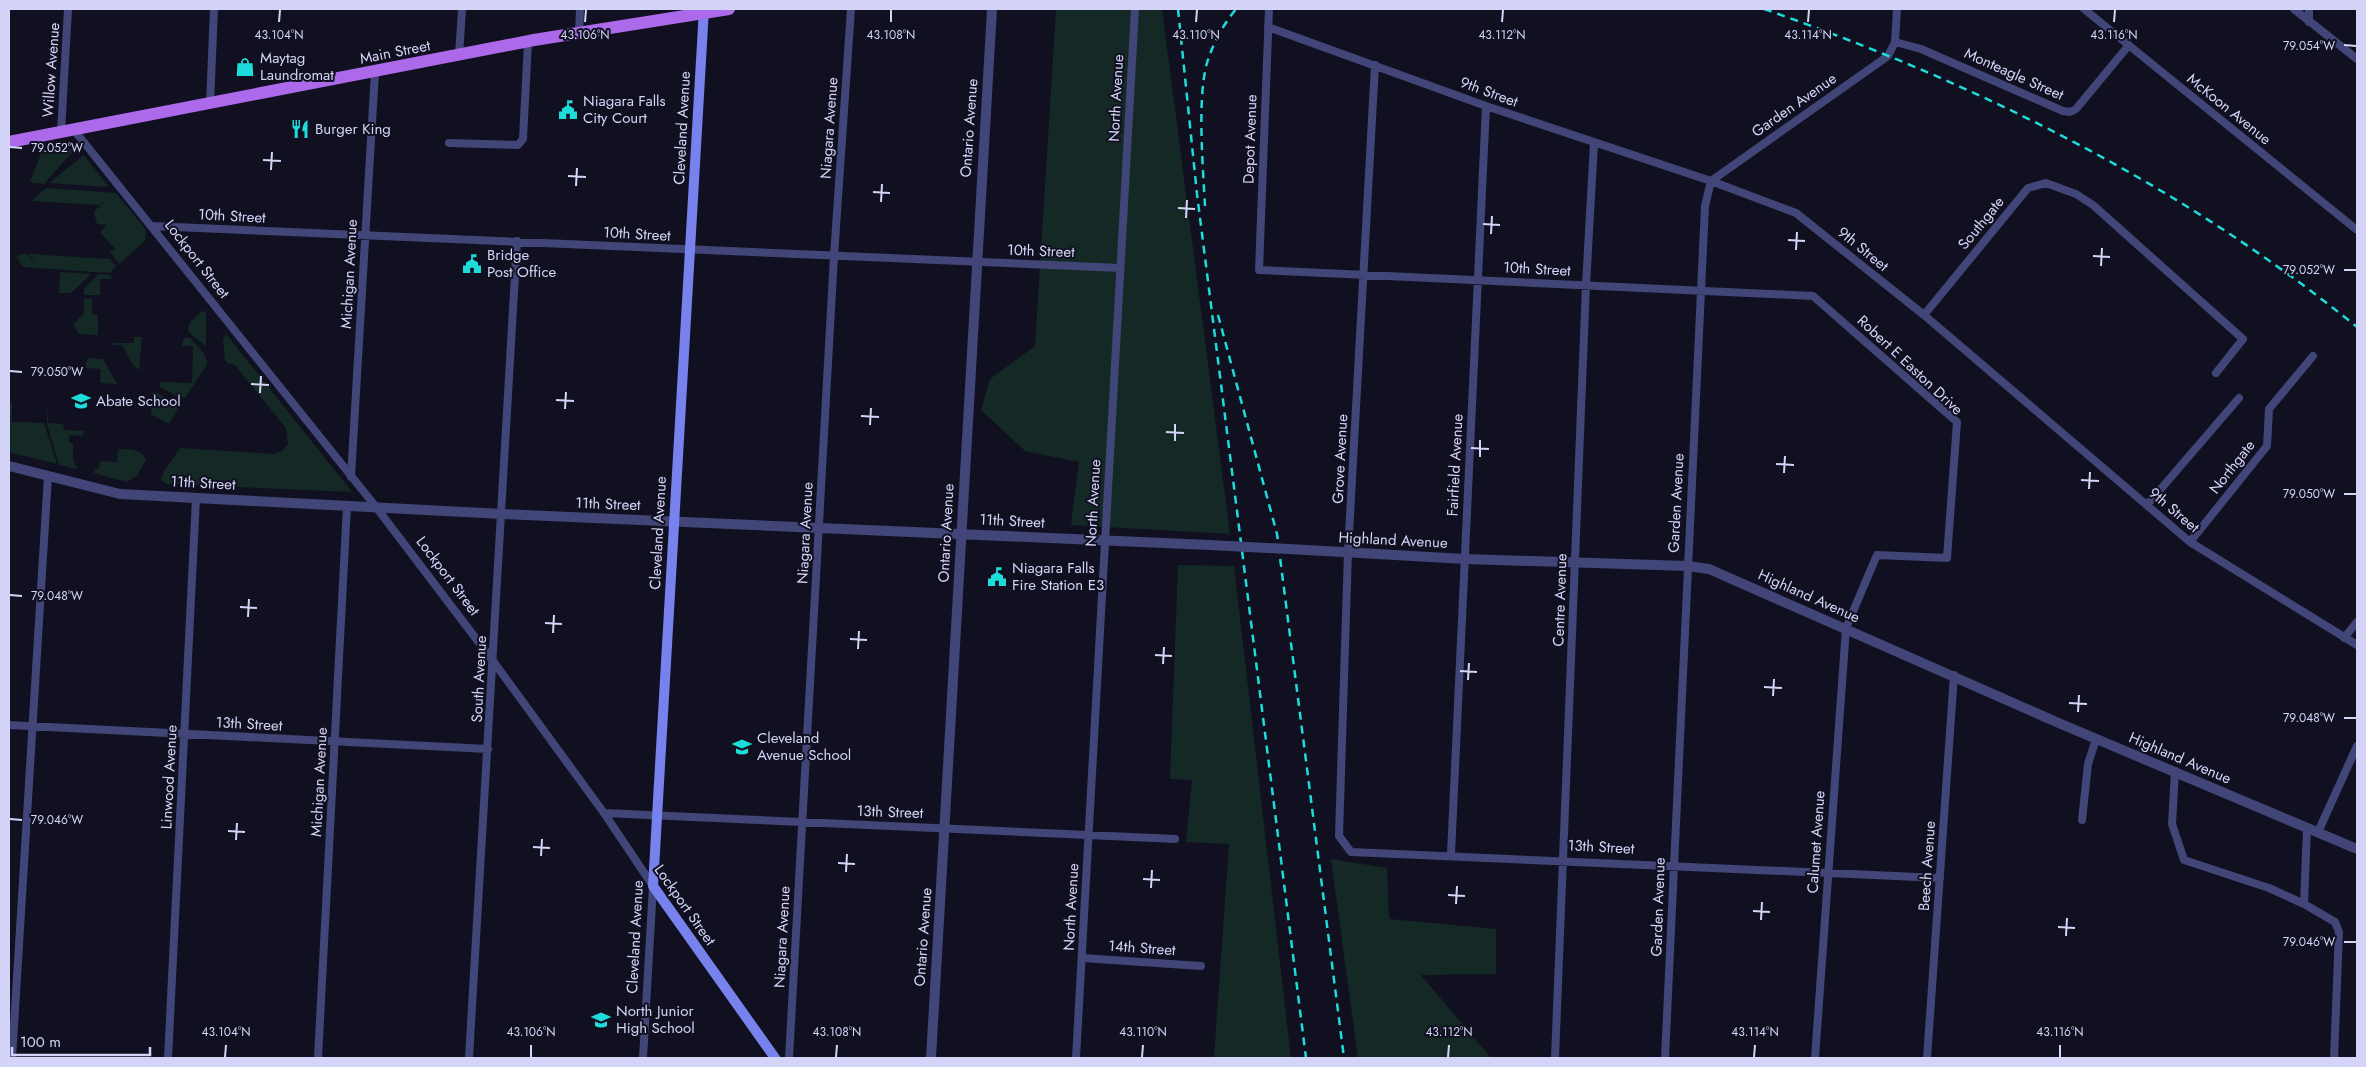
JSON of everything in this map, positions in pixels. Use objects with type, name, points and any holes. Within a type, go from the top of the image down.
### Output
[{"type":"main road","name":"Main Street","points":[[9,142],[528,42],[704,11],[729,9]]},
{"type":"main road","name":"Cleveland Avenue","points":[[653,886],[704,11]]},
{"type":"main road","name":"Lockport Street","points":[[653,886],[775,1058]]},
{"type":"street","name":"Willow Avenue","points":[[61,132],[68,9]]},
{"type":"street","points":[[210,104],[214,9]]},
{"type":"street","points":[[460,56],[462,9]]},
{"type":"street","points":[[579,34],[580,9]]},
{"type":"street","name":"Niagara Avenue","points":[[789,1058],[834,256],[851,9]]},
{"type":"street","name":"Ontario Avenue","points":[[931,1058],[992,9]]},
{"type":"street","name":"North Avenue","points":[[1076,1058],[1135,9]]},
{"type":"street","name":"Depot Avenue","points":[[1259,270],[1269,9]]},
{"type":"street","points":[[1894,42],[1897,9]]},
{"type":"street","name":"McKoon Avenue","points":[[2084,9],[2357,230]]},
{"type":"street","points":[[2294,9],[2357,59]]},
{"type":"street","points":[[2309,9],[2309,22]]},
{"type":"street","name":"9th Street","points":[[1268,27],[1486,106],[1711,180],[1796,213],[1924,315],[2190,542],[2357,645]]},
{"type":"street","points":[[449,143],[518,145],[523,139],[528,42]]},
{"type":"street","name":"Monteagle Street","points":[[1894,42],[1921,48],[2067,112],[2076,109],[2129,45]]},
{"type":"street","name":"Garden Avenue","points":[[1665,1058],[1705,206],[1711,180],[1888,56],[1894,42]]},
{"type":"street","name":"Grove Avenue","points":[[1351,852],[1339,836],[1348,552],[1375,65]]},
{"type":"street","name":"Michigan Avenue","points":[[351,477],[375,72]]},
{"type":"street","name":"Fairfield Avenue","points":[[1451,854],[1486,106]]},
{"type":"street","name":"Lockport Street","points":[[74,130],[376,507],[493,661],[604,813],[653,886]]},
{"type":"street","name":"Centre Avenue","points":[[1554,1058],[1564,860],[1586,285],[1594,143]]},
{"type":"street","name":"Southgate","points":[[1924,315],[2028,188],[2046,184],[2076,194],[2092,205],[2244,339],[2216,373]]},
{"type":"street","name":"10th Street","points":[[152,226],[517,241],[690,251],[1120,268]]},
{"type":"street","name":"South Avenue","points":[[470,1058],[517,241]]},
{"type":"street","name":"10th Street","points":[[1259,270],[1813,296]]},
{"type":"street","name":"Robert E Easton Drive","points":[[1813,296],[1956,422],[1947,558],[1877,555],[1846,628]]},
{"type":"street","name":"Northgate","points":[[2190,542],[2267,446],[2269,409],[2313,356]]},
{"type":"street","points":[[2147,505],[2239,398]]},
{"type":"street","name":"11th Street","points":[[9,466],[120,494],[502,514],[1209,545]]},
{"type":"street","points":[[12,1058],[12,1029],[48,476]]},
{"type":"street","name":"Linwood Avenue","points":[[168,1058],[196,498]]},
{"type":"street","name":"Michigan Avenue","points":[[318,1058],[347,506]]},
{"type":"street","name":"Highland Avenue","points":[[1209,545],[1465,559],[1687,566],[1709,569],[2096,739],[2357,849]]},
{"type":"street","points":[[2344,638],[2357,622]]},
{"type":"street","name":"Calumet Avenue","points":[[1815,1058],[1846,628]]},
{"type":"street","name":"Beech Avenue","points":[[1927,1058],[1954,676]]},
{"type":"street","name":"13th Street","points":[[9,725],[488,749]]},
{"type":"street","points":[[2082,820],[2088,764],[2096,739]]},
{"type":"street","points":[[2318,832],[2357,746]]},
{"type":"street","points":[[2175,771],[2172,824],[2184,860],[2269,888],[2304,904],[2335,922],[2339,932],[2334,1058]]},
{"type":"street","name":"13th Street","points":[[604,813],[1175,839]]},
{"type":"street","points":[[2304,904],[2307,829]]},
{"type":"street","name":"13th Street","points":[[1351,852],[1451,854],[1940,878]]},
{"type":"street","name":"Cleveland Avenue","points":[[643,1058],[653,886]]},
{"type":"street","name":"14th Street","points":[[1082,958],[1201,966]]},
{"type":"green space","points":[[1056,9],[1162,9],[1230,534],[1071,525],[1079,462],[1025,451],[981,410],[990,379],[1035,346]]},
{"type":"green space","points":[[61,148],[74,150],[44,184],[30,182],[42,151]]},
{"type":"green space","points":[[84,155],[109,187],[49,183]]},
{"type":"green space","points":[[46,188],[116,193],[146,230],[145,241],[119,264],[109,251],[116,250],[100,232],[107,225],[97,224],[94,212],[111,195],[100,205],[32,201]]},
{"type":"green space","points":[[27,254],[37,266],[29,254],[110,259],[116,266],[110,273],[23,267],[15,256],[23,264],[16,256]]},
{"type":"green space","points":[[60,272],[91,274],[71,293],[59,293]]},
{"type":"green space","points":[[98,274],[110,275],[113,279],[100,279],[100,295],[84,295],[84,289]]},
{"type":"green space","points":[[84,299],[92,299],[92,314],[98,315],[98,335],[79,334],[73,325],[84,313]]},
{"type":"green space","points":[[202,311],[206,312],[206,346],[188,330],[188,326]]},
{"type":"green space","points":[[226,334],[352,492],[166,484],[161,480],[163,473],[180,448],[275,454],[282,451],[288,444],[286,428],[234,364],[229,364],[225,360],[223,340]]},
{"type":"green space","points":[[134,337],[142,337],[139,370],[133,365],[122,345],[113,345],[113,343],[134,343]]},
{"type":"green space","points":[[184,338],[190,338],[198,347],[205,356],[207,364],[185,398],[180,398],[160,387],[159,382],[192,383],[193,346],[182,346]]},
{"type":"green space","points":[[89,358],[103,359],[117,384],[100,383],[101,369],[86,368],[86,362]]},
{"type":"green space","points":[[152,392],[158,393],[178,405],[178,409],[169,424],[151,414]]},
{"type":"green space","points":[[9,402],[12,402],[12,422],[44,423],[57,464],[9,452]]},
{"type":"green space","points":[[48,403],[48,423],[63,424],[64,430],[84,431],[83,436],[69,435],[69,443],[73,443],[73,460],[77,469],[59,465],[47,424]]},
{"type":"green space","points":[[118,449],[141,453],[146,460],[137,476],[126,482],[94,473],[94,469],[99,469],[100,461],[117,462]]},
{"type":"green space","points":[[1178,565],[1234,566],[1291,1058],[1214,1058],[1229,844],[1186,842],[1192,780],[1170,779]]},
{"type":"green space","points":[[1331,859],[1387,868],[1389,919],[1496,929],[1496,974],[1421,975],[1491,1058],[1358,1058]]},
{"type":"railway","points":[[1178,9],[1197,194],[1306,1058]]},
{"type":"railway","points":[[1205,206],[1201,114],[1204,78],[1215,41],[1236,9]]},
{"type":"railway","points":[[1764,9],[1922,70],[2075,142],[2149,183],[2220,228],[2290,276],[2357,327]]},
{"type":"railway","points":[[1218,315],[1277,534],[1344,1058]]},
{"type":"place","name":"Maytag Laundromat","points":[[245,67]]},
{"type":"place","name":"Niagara Falls City Court","points":[[568,110]]},
{"type":"place","name":"Burger King","points":[[300,129]]},
{"type":"place","name":"Bridge Post Office","points":[[472,264]]},
{"type":"place","name":"Abate School","points":[[81,401]]},
{"type":"place","name":"Niagara Falls Fire Station E3","points":[[997,577]]},
{"type":"place","name":"Cleveland Avenue School","points":[[742,747]]},
{"type":"place","name":"North Junior High School","points":[[601,1020]]}]
